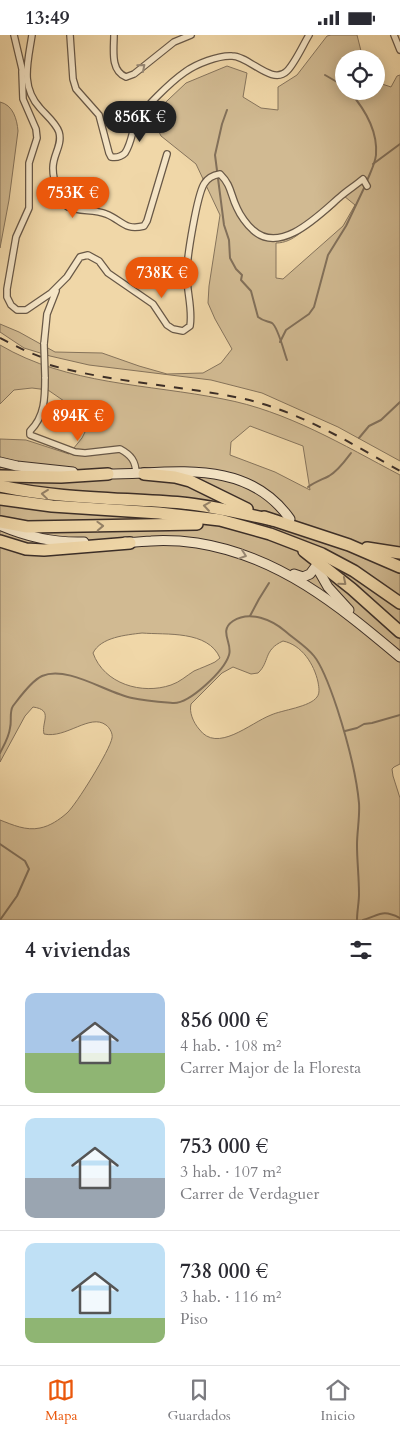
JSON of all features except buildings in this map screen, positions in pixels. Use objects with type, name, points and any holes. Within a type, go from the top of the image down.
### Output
[{"type":"highway","points":[[0,476],[61,477],[108,474]]},
{"type":"highway","points":[[140,474],[175,477],[190,481],[272,520]]},
{"type":"highway","points":[[0,486],[38,493],[93,499],[182,503],[214,507],[272,520],[349,545],[400,567]]},
{"type":"highway","points":[[0,499],[52,506],[159,513],[220,520],[270,534],[322,554],[354,571],[400,603]]},
{"type":"highway","points":[[0,523],[34,527],[204,524],[270,534]]},
{"type":"highway","points":[[0,541],[26,549],[44,550],[130,543]]},
{"type":"highway","points":[[291,541],[352,589],[400,632]]},
{"type":"highway","points":[[349,545],[400,553]]},
{"type":"main road","points":[[0,462],[31,468],[84,473],[140,474],[190,471],[224,475],[262,491],[275,501],[290,519]]},
{"type":"main road","points":[[0,523],[24,534],[53,540],[196,543],[237,553],[304,577],[310,574],[316,566],[339,600],[372,633],[400,657]]},
{"type":"main road","points":[[275,567],[309,587],[372,633]]},
{"type":"street","points":[[14,35],[32,99],[59,131],[60,141],[52,168],[59,196],[64,204],[69,207],[107,214],[127,227],[136,228],[144,226],[167,154]]},
{"type":"street","points":[[32,35],[24,74],[23,99],[36,129],[37,138],[29,163],[29,208],[16,237],[9,273],[7,297],[17,311],[26,311],[58,288]]},
{"type":"street","points":[[70,35],[73,79],[76,89],[99,115],[109,153],[111,157],[116,158],[122,156],[126,151],[140,116],[174,80],[186,71],[208,61],[232,56],[246,61],[270,75],[280,75],[287,71],[309,35]]},
{"type":"street","points":[[114,35],[113,55],[115,64],[120,73],[126,77],[134,74],[174,42],[191,35]]},
{"type":"street","points":[[394,35],[400,50]]},
{"type":"street","points":[[140,474],[133,458],[120,449],[85,453],[75,452],[30,435],[30,431],[42,414],[46,397],[44,345],[47,314],[58,288],[80,257],[88,255],[99,261],[108,273],[153,304],[167,325],[173,329],[183,331],[190,326],[192,315],[187,285],[187,270],[192,239],[204,183],[212,175],[220,174],[228,181],[237,207],[253,231],[270,239],[283,238],[318,217],[339,197],[363,179],[367,186]]},
{"type":"shaded area","points":[[357,35],[361,50],[335,50],[335,100],[385,100],[385,85],[391,87],[397,76],[400,75],[400,461],[338,427],[262,393],[211,380],[89,365],[50,356],[24,348],[0,332],[0,324],[55,352],[102,353],[167,374],[203,373],[221,363],[232,349],[208,303],[220,215],[196,164],[161,136],[151,116],[186,83],[227,66],[247,73],[243,97],[261,108],[278,110],[278,87],[297,75],[327,36]],"holes":[[[344,196],[355,205],[343,226],[283,279],[276,278],[276,243],[293,238],[332,209]]]},
{"type":"shaded area","points":[[0,102],[11,109],[17,122],[18,131],[9,200],[0,248]]},
{"type":"shaded area","points":[[0,345],[26,358],[81,376],[247,404],[314,430],[400,475],[400,764],[392,769],[400,798],[400,920],[0,920],[0,820],[20,827],[35,829],[47,826],[61,818],[85,789],[110,744],[112,733],[106,725],[100,722],[93,722],[61,733],[44,734],[45,714],[43,711],[33,707],[25,716],[0,762],[0,439],[26,440],[69,454],[82,438],[92,418],[89,413],[64,401],[48,390],[32,388],[14,390],[0,404]],"holes":[[[250,426],[303,446],[310,490],[275,472],[230,455],[231,442]],[[142,633],[174,634],[196,638],[214,649],[220,658],[171,685],[148,689],[136,687],[125,684],[106,672],[98,664],[93,653],[102,643],[122,636]],[[283,641],[290,643],[306,656],[314,669],[318,682],[319,692],[317,697],[302,706],[271,715],[244,730],[224,738],[206,736],[193,720],[191,704],[222,673],[233,667],[251,674],[258,673],[262,669],[269,652]]]},
{"type":"waterway","points":[[325,75],[335,81]]},
{"type":"waterway","points":[[356,100],[365,112],[375,137],[376,155],[367,181]]},
{"type":"waterway","points":[[227,110],[215,155],[224,225],[229,240],[230,258],[242,275],[241,280],[251,291],[258,317],[274,325],[287,360]]},
{"type":"waterway","points":[[373,164],[400,144]]},
{"type":"waterway","points":[[280,342],[286,330],[309,314],[314,307],[328,255],[346,226],[365,186]]},
{"type":"waterway","points":[[359,438],[369,426],[381,420],[400,402]]},
{"type":"waterway","points":[[308,487],[332,474],[351,453]]},
{"type":"waterway","points":[[250,616],[269,583]]},
{"type":"waterway","points":[[0,753],[9,735],[13,706],[30,685],[42,676],[63,674],[132,698],[148,701],[181,702],[206,685],[226,662],[230,651],[226,633],[233,621],[246,616],[267,620],[280,627],[311,652],[324,673],[344,731],[359,803],[357,845],[359,894],[357,920]]},
{"type":"waterway","points":[[345,731],[400,715]]},
{"type":"waterway","points":[[0,844],[25,861],[29,869],[17,896],[0,920]]},
{"type":"waterway","points":[[363,920],[385,913],[400,918]]},
{"type":"tunnel","points":[[294,525],[308,551]]},
{"type":"railway","points":[[0,338],[41,357]]},
{"type":"railway","points":[[50,365],[98,376],[221,394],[265,405],[325,429],[400,471]]}]
